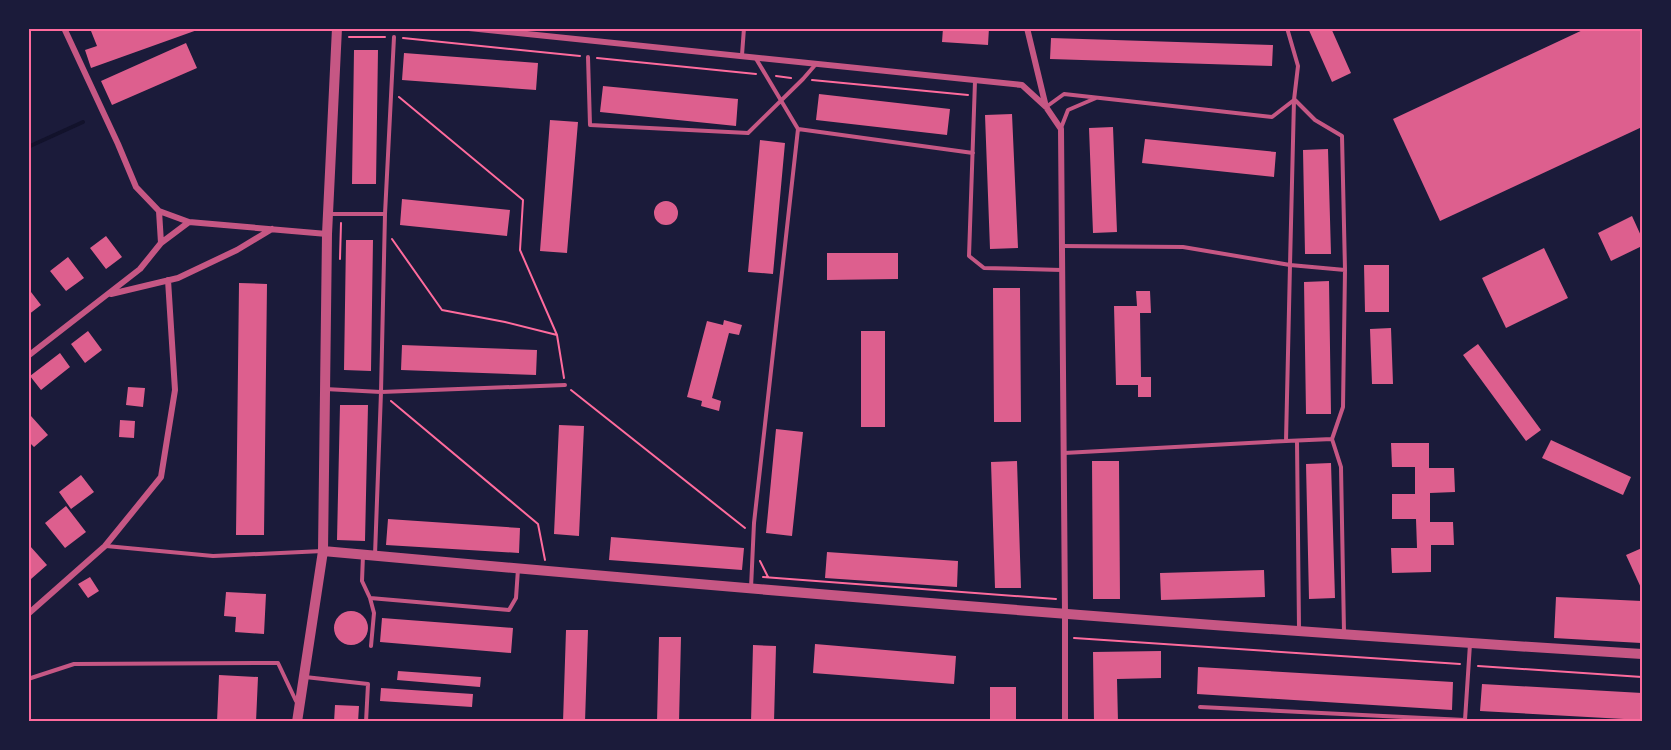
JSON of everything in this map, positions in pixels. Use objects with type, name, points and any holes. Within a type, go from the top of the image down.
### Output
[{"type":"street","points":[[64,28],[136,188],[159,210],[189,222],[327,234]]},
{"type":"street","points":[[297,722],[323,551],[327,234],[337,28]]},
{"type":"street","points":[[469,28],[1022,85],[1046,107],[1061,129],[1065,722]]},
{"type":"street","points":[[1027,28],[1046,107]]},
{"type":"street","points":[[159,210],[161,243]]},
{"type":"street","points":[[28,356],[140,269],[161,243],[189,222]]},
{"type":"street","points":[[107,295],[178,278],[237,250],[272,229]]},
{"type":"street","points":[[28,614],[105,546],[160,477],[175,390],[168,280]]},
{"type":"street","points":[[323,551],[750,590],[1344,636],[1642,654]]},
{"type":"lane","points":[[742,56],[744,28]]},
{"type":"lane","points":[[1286,441],[1294,100],[1298,66],[1287,28]]},
{"type":"lane","points":[[375,555],[385,214],[394,37]]},
{"type":"lane","points":[[588,57],[590,125],[748,133],[816,64]]},
{"type":"lane","points":[[750,590],[755,512],[798,129],[755,57]]},
{"type":"lane","points":[[975,80],[969,256],[984,268],[1062,270]]},
{"type":"lane","points":[[1046,107],[1064,94],[1272,117],[1294,100]]},
{"type":"lane","points":[[1061,129],[1068,111],[1098,97]]},
{"type":"lane","points":[[1294,100],[1315,120],[1342,136],[1345,270],[1343,407],[1332,439],[1341,467],[1344,636]]},
{"type":"lane","points":[[798,129],[973,153]]},
{"type":"lane","points":[[328,214],[385,214]]},
{"type":"lane","points":[[1062,246],[1183,247],[1290,265],[1345,270]]},
{"type":"lane","points":[[325,389],[381,392],[565,385]]},
{"type":"lane","points":[[1064,453],[1332,439]]},
{"type":"lane","points":[[1297,441],[1299,632]]},
{"type":"lane","points":[[105,546],[213,556],[323,551]]},
{"type":"lane","points":[[363,554],[362,581],[374,613],[371,646]]},
{"type":"lane","points":[[370,598],[509,610],[516,598],[518,568]]},
{"type":"lane","points":[[1200,707],[1465,720],[1470,643]]},
{"type":"lane","points":[[28,679],[74,664],[278,663],[299,707]]},
{"type":"lane","points":[[304,677],[368,684],[366,722]]},
{"type":"path","points":[[347,37],[394,37],[975,96]]},
{"type":"path","points":[[392,91],[523,200],[520,250],[557,335],[565,385],[745,528]]},
{"type":"path","points":[[340,261],[341,214]]},
{"type":"path","points":[[385,228],[442,310],[557,335]]},
{"type":"path","points":[[381,392],[538,524],[545,560]]},
{"type":"path","points":[[754,547],[768,577]]},
{"type":"path","points":[[1065,638],[1642,677]]},
{"type":"building","points":[[99,28],[200,29],[91,68],[85,50],[97,46],[91,31]]},
{"type":"building","points":[[943,28],[989,28],[988,45],[942,42]]},
{"type":"building","points":[[1308,28],[1331,28],[1351,73],[1332,82]]},
{"type":"building","points":[[1587,28],[1642,28],[1642,127],[1440,221],[1393,119]]},
{"type":"building","points":[[1051,38],[1273,45],[1272,66],[1050,59]]},
{"type":"building","points":[[186,43],[197,68],[112,105],[101,81]]},
{"type":"building","points":[[354,50],[378,50],[376,184],[352,184]]},
{"type":"building","points":[[404,53],[538,63],[536,90],[402,80]]},
{"type":"building","points":[[603,86],[738,99],[736,126],[600,112]]},
{"type":"building","points":[[819,94],[950,109],[947,135],[816,120]]},
{"type":"building","points":[[1012,114],[1018,248],[990,249],[985,115]]},
{"type":"building","points":[[550,120],[578,122],[567,253],[540,251]]},
{"type":"building","points":[[1113,127],[1117,232],[1093,233],[1089,128]]},
{"type":"building","points":[[1145,139],[1276,152],[1274,177],[1142,163]]},
{"type":"building","points":[[760,140],[785,143],[773,274],[748,272]]},
{"type":"building","points":[[1328,149],[1331,254],[1305,254],[1303,150]]},
{"type":"building","points":[[402,199],[510,210],[507,236],[400,225]]},
{"type":"building","points":[[666,201],[671,202],[677,208],[677,218],[671,224],[666,225],[661,224],[655,218],[654,213],[655,208],[661,202]]},
{"type":"building","points":[[1632,216],[1642,238],[1642,246],[1611,261],[1598,233]]},
{"type":"building","points":[[106,236],[122,257],[106,269],[90,248]]},
{"type":"building","points":[[346,240],[373,240],[371,371],[344,370]]},
{"type":"building","points":[[1544,248],[1568,298],[1506,328],[1482,278]]},
{"type":"building","points":[[827,253],[898,253],[898,279],[827,280]]},
{"type":"building","points":[[68,257],[84,278],[66,291],[50,271]]},
{"type":"building","points":[[1364,265],[1389,265],[1389,312],[1365,312]]},
{"type":"building","points":[[1329,281],[1331,414],[1306,414],[1304,282]]},
{"type":"building","points":[[239,283],[267,284],[264,535],[236,535]]},
{"type":"building","points":[[993,288],[1020,288],[1021,422],[994,422]]},
{"type":"building","points":[[1136,291],[1150,291],[1151,313],[1140,313],[1141,377],[1151,377],[1151,397],[1138,397],[1138,385],[1116,385],[1114,306],[1137,306]]},
{"type":"building","points":[[31,292],[41,305],[28,315],[28,294]]},
{"type":"building","points":[[724,320],[742,325],[739,335],[729,333],[712,398],[721,401],[719,411],[701,406],[702,401],[687,397],[707,321],[723,325]]},
{"type":"building","points":[[1391,328],[1393,384],[1372,384],[1370,329]]},
{"type":"building","points":[[88,331],[102,350],[85,363],[71,344]]},
{"type":"building","points":[[861,331],[885,331],[885,427],[861,427]]},
{"type":"building","points":[[1478,344],[1541,430],[1526,441],[1463,355]]},
{"type":"building","points":[[402,345],[537,350],[536,375],[401,370]]},
{"type":"building","points":[[60,353],[70,367],[41,390],[30,376]]},
{"type":"building","points":[[128,387],[145,388],[143,407],[126,405]]},
{"type":"building","points":[[340,405],[368,405],[365,541],[337,540]]},
{"type":"building","points":[[31,416],[48,435],[34,447],[28,441],[28,418]]},
{"type":"building","points":[[120,420],[135,421],[134,438],[119,437]]},
{"type":"building","points":[[559,425],[584,426],[579,536],[554,534]]},
{"type":"building","points":[[776,429],[803,432],[792,536],[766,533]]},
{"type":"building","points":[[1551,440],[1631,477],[1623,495],[1542,458]]},
{"type":"building","points":[[1391,443],[1429,443],[1429,468],[1454,468],[1455,492],[1430,493],[1430,522],[1453,522],[1454,545],[1431,545],[1431,572],[1392,573],[1391,548],[1417,548],[1416,519],[1392,519],[1392,494],[1415,494],[1415,467],[1392,467]]},
{"type":"building","points":[[1017,461],[1021,588],[995,588],[991,462]]},
{"type":"building","points":[[1092,461],[1119,461],[1120,599],[1093,599]]},
{"type":"building","points":[[1331,463],[1335,598],[1309,599],[1306,464]]},
{"type":"building","points":[[81,475],[94,492],[71,509],[59,492]]},
{"type":"building","points":[[66,506],[86,532],[65,548],[45,523]]},
{"type":"building","points":[[388,519],[520,528],[519,553],[386,545]]},
{"type":"building","points":[[611,537],[744,548],[742,570],[609,560]]},
{"type":"building","points":[[30,546],[47,565],[31,579],[28,576],[28,547]]},
{"type":"building","points":[[1642,548],[1642,590],[1626,555]]},
{"type":"building","points":[[827,552],[958,561],[957,587],[825,578]]},
{"type":"building","points":[[1264,570],[1265,597],[1161,600],[1160,573]]},
{"type":"building","points":[[90,577],[99,591],[88,598],[78,584]]},
{"type":"building","points":[[226,592],[266,594],[264,634],[235,632],[236,617],[224,616]]},
{"type":"building","points":[[1556,597],[1642,601],[1641,643],[1554,638]]},
{"type":"building","points":[[351,611],[363,616],[368,628],[363,640],[351,645],[339,640],[334,628],[339,616]]},
{"type":"building","points":[[382,618],[513,628],[511,653],[380,642]]},
{"type":"building","points":[[566,630],[588,630],[585,722],[563,722]]},
{"type":"building","points":[[659,637],[681,637],[679,722],[657,722]]},
{"type":"building","points":[[815,644],[956,656],[954,684],[813,673]]},
{"type":"building","points":[[753,645],[776,646],[774,722],[751,722]]},
{"type":"building","points":[[1161,651],[1161,678],[1117,679],[1118,722],[1094,722],[1093,652]]},
{"type":"building","points":[[1198,667],[1453,682],[1452,710],[1197,694]]},
{"type":"building","points":[[398,671],[481,677],[480,687],[397,680]]},
{"type":"building","points":[[219,675],[258,677],[256,722],[217,722]]},
{"type":"building","points":[[1482,684],[1642,693],[1642,720],[1480,711]]},
{"type":"building","points":[[990,687],[1016,687],[1016,722],[990,722]]},
{"type":"building","points":[[381,688],[473,694],[472,707],[380,701]]},
{"type":"building","points":[[335,705],[359,706],[358,722],[334,722]]},
{"type":"waterway","points":[[28,147],[83,122]]}]
